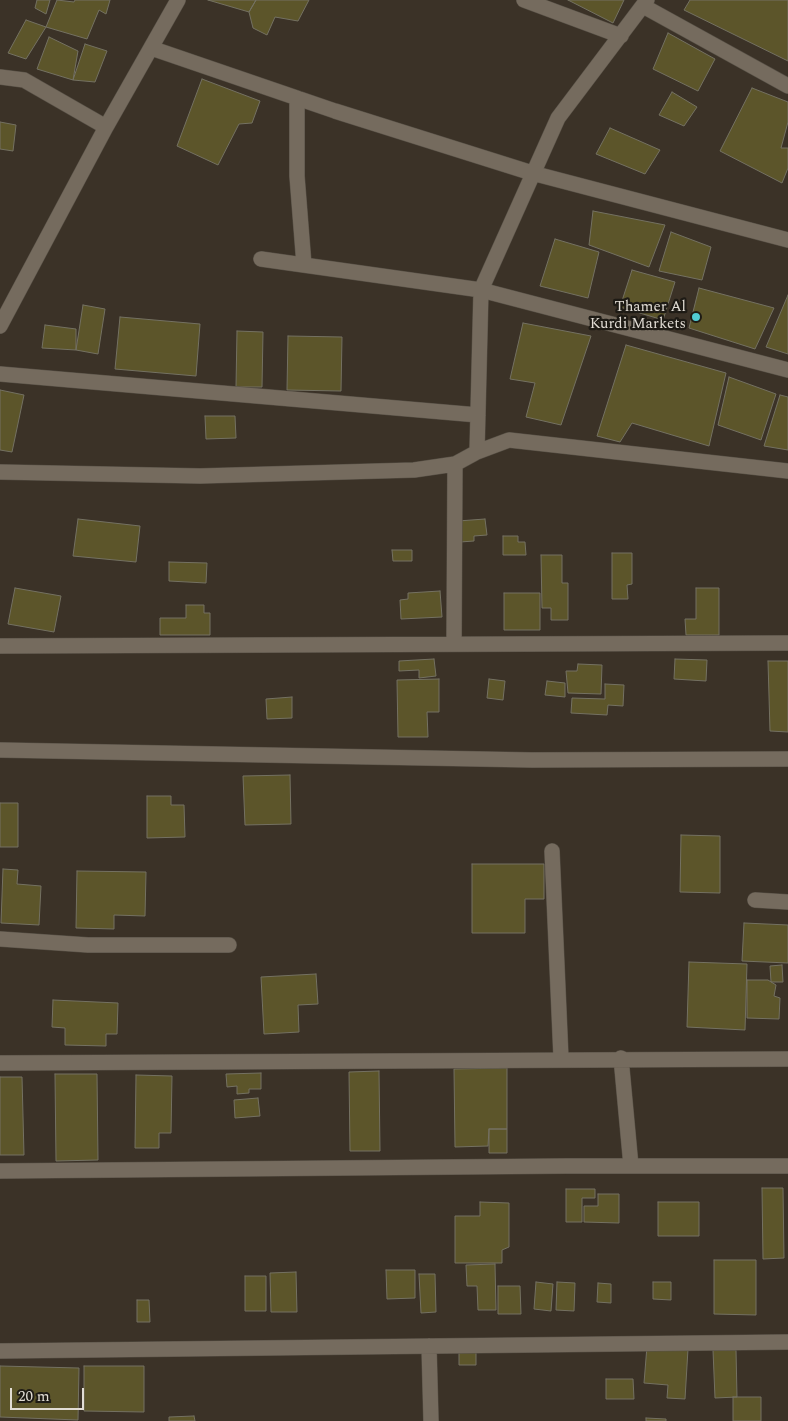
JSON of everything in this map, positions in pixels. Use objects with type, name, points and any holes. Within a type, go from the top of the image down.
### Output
[{"type":"street","points":[[0,326],[106,127],[178,0]]},
{"type":"street","points":[[524,0],[621,36]]},
{"type":"street","points":[[477,452],[481,290],[558,118],[645,3],[788,86]]},
{"type":"street","points":[[151,48],[297,98],[532,173],[788,240]]},
{"type":"street","points":[[0,76],[24,80],[106,127]]},
{"type":"street","points":[[297,98],[297,176],[304,265]]},
{"type":"street","points":[[261,259],[481,290],[788,370]]},
{"type":"street","points":[[0,374],[478,415]]},
{"type":"street","points":[[0,472],[200,476],[414,470],[455,464],[477,452],[509,440],[788,471]]},
{"type":"street","points":[[454,644],[455,464]]},
{"type":"street","points":[[0,646],[788,643]]},
{"type":"street","points":[[0,750],[532,760],[788,759]]},
{"type":"street","points":[[552,851],[561,1058]]},
{"type":"street","points":[[755,900],[788,902]]},
{"type":"street","points":[[0,939],[88,945],[229,945]]},
{"type":"street","points":[[621,1058],[631,1166]]},
{"type":"street","points":[[0,1063],[788,1058]]},
{"type":"street","points":[[0,1171],[788,1166]]},
{"type":"street","points":[[0,1351],[788,1342]]},
{"type":"street","points":[[429,1346],[431,1421]]},
{"type":"building","points":[[37,0],[50,0],[46,14],[35,8]]},
{"type":"building","points":[[57,0],[74,2],[75,0],[110,0],[106,14],[99,10],[87,39],[46,27]]},
{"type":"building","points":[[208,0],[256,0],[249,12]]},
{"type":"building","points":[[256,0],[309,0],[298,21],[275,17],[267,35],[253,28],[249,12]]},
{"type":"building","points":[[568,0],[624,0],[613,23]]},
{"type":"building","points":[[690,0],[788,0],[788,61],[684,10]]},
{"type":"building","points":[[26,20],[46,27],[26,59],[8,53]]},
{"type":"building","points":[[668,33],[715,59],[698,91],[653,69]]},
{"type":"building","points":[[49,37],[78,51],[73,80],[37,69]]},
{"type":"building","points":[[85,44],[107,51],[95,82],[73,80]]},
{"type":"building","points":[[202,79],[260,101],[252,123],[239,124],[218,165],[177,146]]},
{"type":"building","points":[[752,88],[788,102],[788,122],[781,148],[788,148],[788,168],[782,183],[720,151]]},
{"type":"building","points":[[672,92],[697,107],[684,126],[659,115]]},
{"type":"building","points":[[0,122],[16,125],[13,151],[0,149]]},
{"type":"building","points":[[610,128],[660,150],[645,174],[596,154]]},
{"type":"building","points":[[593,211],[665,225],[649,267],[589,245]]},
{"type":"building","points":[[671,232],[711,247],[702,280],[659,271]]},
{"type":"building","points":[[555,239],[599,252],[588,298],[540,286]]},
{"type":"building","points":[[632,270],[675,282],[663,320],[620,307]]},
{"type":"building","points":[[699,288],[774,308],[755,349],[689,328]]},
{"type":"building","points":[[788,295],[788,354],[766,347]]},
{"type":"building","points":[[83,305],[105,309],[98,354],[76,350]]},
{"type":"building","points":[[120,317],[200,324],[196,376],[115,369]]},
{"type":"building","points":[[523,323],[591,336],[561,425],[526,417],[535,383],[510,379]]},
{"type":"building","points":[[45,325],[76,329],[76,350],[42,348]]},
{"type":"building","points":[[237,331],[263,332],[262,387],[236,387]]},
{"type":"building","points":[[288,336],[342,337],[341,391],[287,390]]},
{"type":"building","points":[[626,345],[726,373],[709,446],[632,423],[620,442],[597,436]]},
{"type":"building","points":[[729,377],[776,394],[761,440],[718,425]]},
{"type":"building","points":[[0,390],[24,395],[12,452],[0,450]]},
{"type":"building","points":[[780,395],[788,397],[788,450],[764,446]]},
{"type":"building","points":[[205,416],[235,416],[236,438],[206,439]]},
{"type":"building","points":[[78,519],[140,526],[136,562],[73,556]]},
{"type":"building","points":[[485,519],[487,535],[474,536],[474,541],[460,542],[458,521]]},
{"type":"building","points":[[503,536],[518,536],[518,542],[525,542],[526,555],[503,555]]},
{"type":"building","points":[[392,550],[412,550],[412,561],[393,561]]},
{"type":"building","points":[[612,553],[632,553],[632,584],[627,585],[628,599],[612,599]]},
{"type":"building","points":[[541,555],[562,555],[562,583],[568,583],[568,620],[551,620],[551,608],[542,608]]},
{"type":"building","points":[[169,562],[207,563],[206,583],[169,581]]},
{"type":"building","points":[[15,588],[61,596],[54,632],[8,624]]},
{"type":"building","points":[[696,588],[719,588],[719,635],[686,635],[685,619],[696,619]]},
{"type":"building","points":[[440,591],[442,617],[401,619],[400,600],[408,599],[408,593]]},
{"type":"building","points":[[504,593],[540,593],[540,630],[504,630]]},
{"type":"building","points":[[186,605],[204,605],[204,613],[210,613],[210,635],[160,635],[160,618],[186,618]]},
{"type":"building","points":[[434,659],[436,676],[419,678],[419,670],[399,671],[399,661]]},
{"type":"building","points":[[675,659],[707,660],[706,681],[674,679]]},
{"type":"building","points":[[768,661],[788,661],[788,732],[770,731]]},
{"type":"building","points":[[578,664],[602,665],[601,694],[568,693],[566,671],[577,671]]},
{"type":"building","points":[[439,679],[439,712],[427,712],[428,737],[398,737],[397,680]]},
{"type":"building","points":[[489,679],[505,681],[503,700],[487,698]]},
{"type":"building","points":[[547,681],[565,683],[565,697],[545,695]]},
{"type":"building","points":[[605,684],[624,685],[623,706],[608,705],[607,715],[571,713],[572,698],[605,699]]},
{"type":"building","points":[[292,697],[292,718],[267,719],[266,699]]},
{"type":"building","points":[[290,775],[291,824],[245,825],[243,776]]},
{"type":"building","points":[[147,796],[171,796],[171,805],[184,805],[185,837],[147,838]]},
{"type":"building","points":[[0,803],[18,803],[18,847],[0,847]]},
{"type":"building","points":[[681,835],[720,836],[720,893],[680,892]]},
{"type":"building","points":[[472,864],[544,864],[544,899],[525,899],[525,933],[472,933]]},
{"type":"building","points":[[3,869],[18,870],[17,884],[41,886],[39,925],[1,923]]},
{"type":"building","points":[[77,871],[146,872],[145,916],[114,915],[114,929],[76,928]]},
{"type":"building","points":[[744,923],[788,925],[788,963],[742,961]]},
{"type":"building","points":[[689,962],[747,964],[745,1030],[687,1027]]},
{"type":"building","points":[[782,965],[783,982],[771,982],[770,966]]},
{"type":"building","points":[[316,974],[318,1004],[298,1005],[299,1032],[264,1034],[261,977]]},
{"type":"building","points":[[747,980],[768,980],[776,985],[774,996],[780,998],[779,1019],[747,1018]]},
{"type":"building","points":[[53,1000],[118,1003],[117,1034],[106,1034],[106,1046],[65,1045],[65,1028],[52,1027]]},
{"type":"building","points":[[507,1068],[507,1129],[489,1129],[488,1146],[455,1147],[454,1069]]},
{"type":"building","points":[[379,1071],[380,1151],[350,1151],[349,1072]]},
{"type":"building","points":[[261,1073],[261,1089],[249,1089],[249,1093],[237,1094],[237,1086],[227,1087],[226,1074]]},
{"type":"building","points":[[55,1074],[97,1074],[98,1160],[56,1161]]},
{"type":"building","points":[[136,1075],[172,1076],[171,1133],[159,1133],[159,1148],[135,1148]]},
{"type":"building","points":[[0,1077],[22,1077],[24,1155],[0,1155]]},
{"type":"building","points":[[258,1098],[260,1116],[235,1118],[234,1100]]},
{"type":"building","points":[[489,1129],[507,1129],[507,1153],[489,1153]]},
{"type":"building","points":[[762,1188],[783,1188],[784,1258],[763,1259]]},
{"type":"building","points":[[566,1189],[595,1189],[595,1198],[582,1198],[582,1222],[566,1222]]},
{"type":"building","points":[[598,1194],[619,1194],[619,1223],[584,1222],[584,1206],[598,1206]]},
{"type":"building","points":[[480,1202],[509,1203],[509,1247],[502,1250],[502,1263],[455,1263],[455,1216],[480,1216]]},
{"type":"building","points":[[658,1202],[699,1202],[699,1236],[658,1236]]},
{"type":"building","points":[[714,1260],[756,1260],[756,1315],[714,1314]]},
{"type":"building","points":[[495,1264],[496,1310],[478,1310],[477,1286],[467,1286],[466,1265]]},
{"type":"building","points":[[386,1270],[415,1270],[415,1298],[387,1299]]},
{"type":"building","points":[[296,1272],[297,1312],[271,1312],[270,1273]]},
{"type":"building","points":[[419,1274],[435,1274],[436,1312],[421,1313]]},
{"type":"building","points":[[245,1276],[266,1276],[266,1311],[245,1311]]},
{"type":"building","points":[[536,1282],[553,1284],[551,1311],[534,1309]]},
{"type":"building","points":[[557,1282],[575,1283],[574,1311],[556,1310]]},
{"type":"building","points":[[653,1282],[671,1282],[671,1300],[653,1299]]},
{"type":"building","points":[[598,1283],[611,1284],[611,1303],[597,1302]]},
{"type":"building","points":[[498,1286],[520,1286],[521,1314],[498,1314]]},
{"type":"building","points":[[137,1300],[149,1300],[150,1322],[137,1322]]},
{"type":"building","points":[[647,1346],[688,1349],[685,1399],[667,1398],[668,1385],[644,1383]]},
{"type":"building","points":[[459,1348],[476,1349],[476,1365],[459,1365]]},
{"type":"building","points":[[713,1350],[736,1350],[737,1397],[715,1398]]},
{"type":"building","points":[[0,1366],[79,1368],[78,1420],[0,1417]]},
{"type":"building","points":[[84,1366],[144,1366],[144,1412],[84,1411]]},
{"type":"building","points":[[606,1379],[633,1379],[634,1399],[606,1399]]},
{"type":"building","points":[[733,1397],[761,1397],[761,1421],[733,1421]]},
{"type":"building","points":[[194,1416],[195,1421],[169,1421],[169,1417]]},
{"type":"building","points":[[646,1418],[666,1419],[666,1421],[646,1421]]},
{"type":"place","name":"Thamer Al Kurdi Markets","points":[[696,317]]}]
